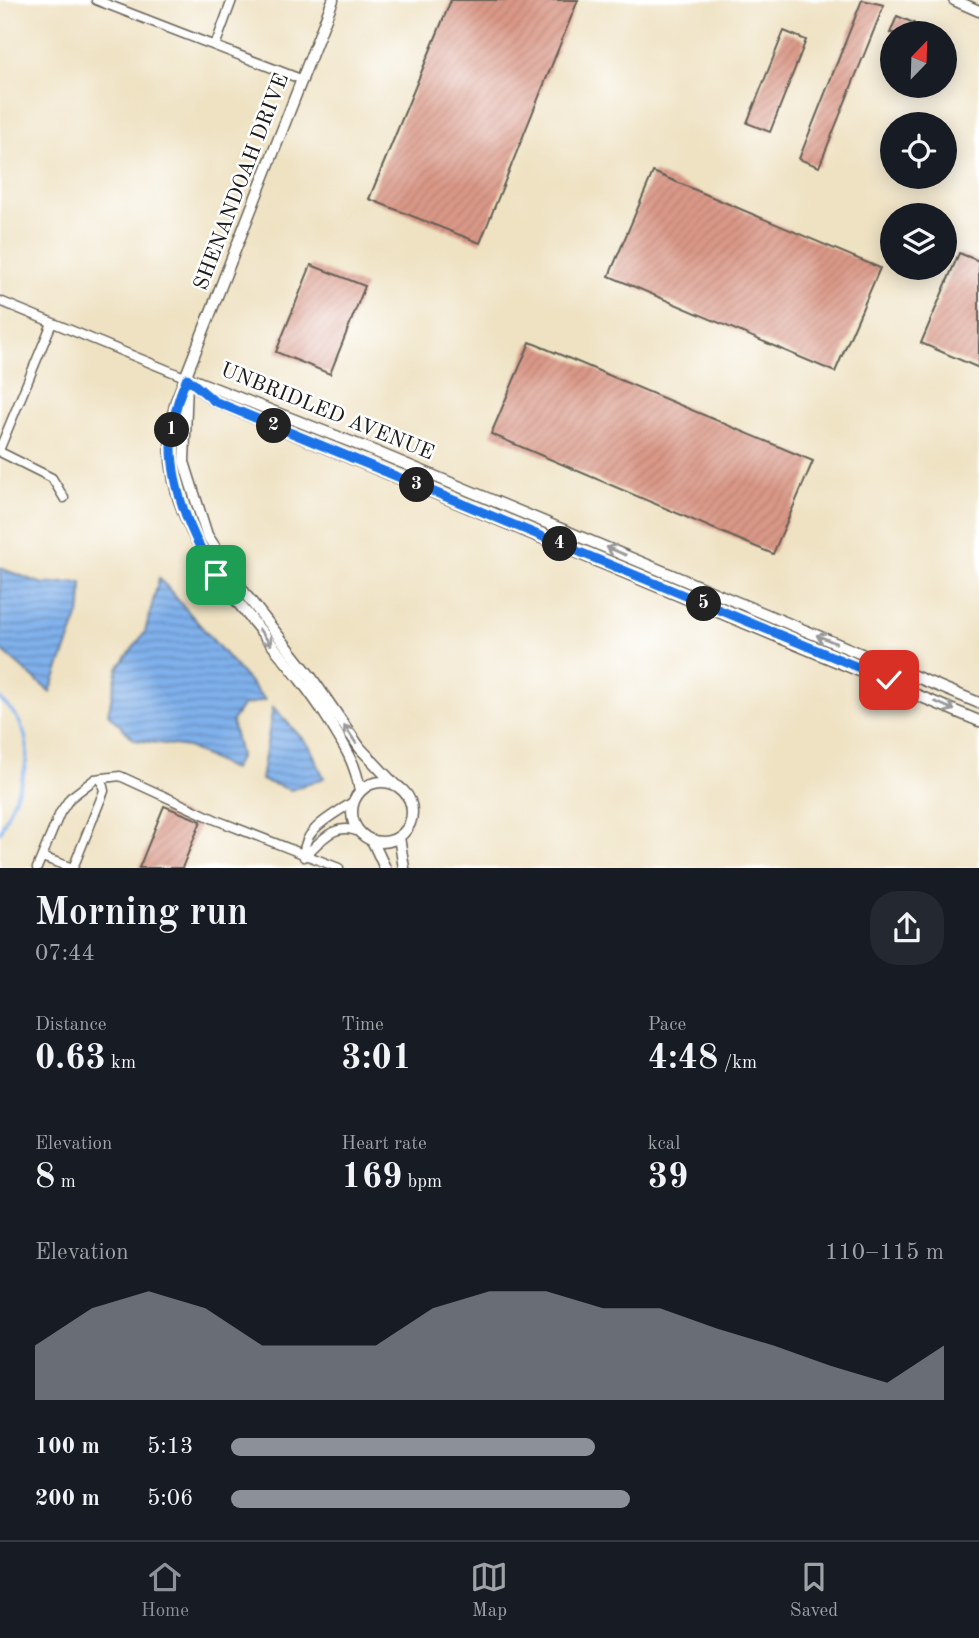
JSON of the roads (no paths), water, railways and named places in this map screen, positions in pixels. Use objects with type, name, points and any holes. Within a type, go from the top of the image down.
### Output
[{"type":"street","points":[[96,0],[303,80]]},
{"type":"street","points":[[215,46],[232,0]]},
{"type":"street","name":"SHENANDOAH DRIVE","points":[[333,0],[176,401],[172,428],[176,486],[183,514],[195,541],[216,575],[322,709],[350,754],[357,771],[360,791]]},
{"type":"street","points":[[954,0],[979,11]]},
{"type":"street","points":[[0,302],[187,378]]},
{"type":"street","points":[[52,323],[0,450],[52,478],[64,498]]},
{"type":"street","name":"SHENANDOAH DRIVE","points":[[187,378],[184,462],[207,535],[232,576],[311,677],[360,748],[395,785]]},
{"type":"street","name":"UNBRIDLED AVENUE","points":[[187,378],[373,451],[979,703]]},
{"type":"street","name":"UNBRIDLED AVENUE","points":[[187,378],[214,401],[979,721]]},
{"type":"street","points":[[37,868],[60,813],[70,798],[83,786],[101,778],[120,776],[135,780],[216,820],[304,857],[338,868]]},
{"type":"street","points":[[42,856],[73,868],[104,791],[101,778]]},
{"type":"street","points":[[377,782],[395,785],[407,795],[412,813],[406,831],[399,837],[381,842],[344,829],[321,836],[304,857],[303,847],[310,833],[354,801],[360,791],[377,782]]},
{"type":"street","points":[[354,801],[353,818],[361,833]]},
{"type":"street","points":[[399,837],[404,868]]},
{"type":"street","points":[[372,840],[385,868]]},
{"type":"water","points":[[0,568],[43,584],[82,582],[81,609],[50,692],[0,649]]},
{"type":"water","points":[[159,578],[265,700],[242,706],[232,721],[240,756],[233,770],[188,747],[135,740],[108,714],[118,668],[145,632]]},
{"type":"water","points":[[273,707],[310,747],[324,778],[291,790],[261,780]]},
{"type":"waterway","points":[[0,699],[15,715],[27,747],[22,779],[0,832]]}]
